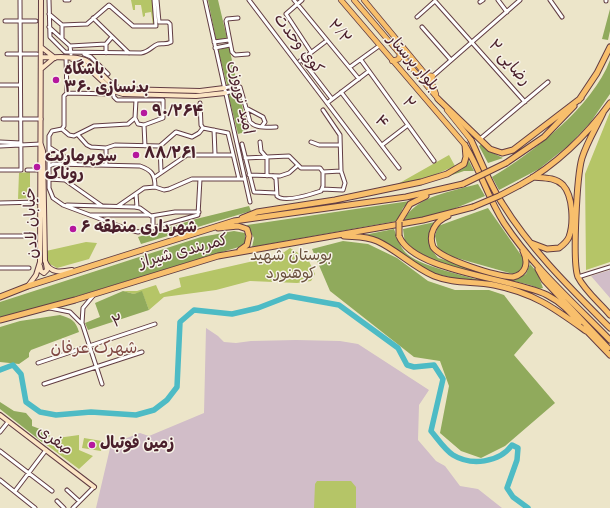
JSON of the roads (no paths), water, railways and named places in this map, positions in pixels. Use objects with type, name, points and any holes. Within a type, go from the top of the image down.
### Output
[{"type":"highway","points":[[437,98],[494,151],[502,153],[509,152],[581,98],[598,73],[610,47]]},
{"type":"highway","name":"کمربندی شیراز","points":[[0,297],[80,269],[234,221],[374,202],[443,190],[463,184],[506,163],[544,137],[581,98]]},
{"type":"highway","points":[[610,102],[603,113],[582,157],[577,188],[575,263],[578,277],[610,315]]},
{"type":"highway","points":[[533,177],[573,145],[603,113]]},
{"type":"highway","points":[[471,140],[491,185],[530,242],[559,277],[610,328]]},
{"type":"highway","points":[[234,221],[262,211],[342,198],[432,179],[455,170],[464,164],[466,157],[465,145]]},
{"type":"highway","points":[[465,145],[486,191],[504,223],[520,245],[535,263],[610,340]]},
{"type":"highway","points":[[530,242],[547,249],[559,248],[569,237],[572,222],[569,197],[563,186],[552,179],[533,177]]},
{"type":"highway","name":"کمربندی شیراز","points":[[0,320],[48,308],[194,263],[234,253],[401,224],[461,211],[499,196],[533,177]]},
{"type":"highway","points":[[443,190],[414,201],[407,208],[399,222],[399,236],[409,250],[422,257],[471,274],[546,294],[566,308],[610,355]]},
{"type":"highway","points":[[461,211],[445,217],[438,222],[432,230],[431,243],[439,254],[468,265],[513,277],[523,272],[527,263],[520,245]]},
{"type":"highway","points":[[201,231],[238,226],[247,229],[249,236],[247,245],[234,253]]},
{"type":"highway","points":[[332,236],[362,237],[376,240],[425,272],[447,280],[495,285],[531,296],[555,308],[586,331]]},
{"type":"highway","points":[[535,263],[544,280],[610,351]]},
{"type":"main road","name":"بلوار پرستار","points":[[341,0],[465,145]]},
{"type":"main road","name":"بلوار پرستار","points":[[355,1],[400,53],[471,140]]},
{"type":"main road","points":[[355,1],[365,1],[426,75],[433,76],[431,81],[437,98]]},
{"type":"main road","points":[[392,61],[399,59],[400,53]]},
{"type":"main road","points":[[399,68],[400,62],[407,62]]},
{"type":"street","points":[[0,170],[21,170],[19,85],[20,0]]},
{"type":"street","name":"خیابان لادن","points":[[28,286],[36,276],[40,265],[39,151],[41,144],[42,119],[41,0]]},
{"type":"street","points":[[49,0],[50,37],[65,52],[72,53],[147,52],[157,44],[166,44],[171,42],[170,24],[166,22],[159,22],[156,0]]},
{"type":"street","points":[[49,14],[62,24],[87,24],[109,5],[133,26],[156,26],[156,0]]},
{"type":"street","name":"امید نوروزی","points":[[205,0],[250,202]]},
{"type":"street","name":"کوی وحدت","points":[[249,0],[384,178]]},
{"type":"street","name":"۲/۲","points":[[294,0],[358,79]]},
{"type":"street","points":[[302,0],[286,14],[312,52]]},
{"type":"street","points":[[498,0],[507,12]]},
{"type":"street","points":[[433,76],[520,0]]},
{"type":"street","points":[[550,0],[562,17]]},
{"type":"street","name":"رضایی ۲","points":[[417,17],[435,1],[525,102]]},
{"type":"street","points":[[93,18],[129,53]]},
{"type":"street","points":[[238,18],[226,20],[230,42],[234,54],[248,54]]},
{"type":"street","points":[[5,21],[36,21]]},
{"type":"street","points":[[62,24],[62,38]]},
{"type":"street","points":[[49,27],[70,46],[72,53]]},
{"type":"street","points":[[422,27],[451,60]]},
{"type":"street","points":[[106,53],[106,44],[112,37]]},
{"type":"street","points":[[214,42],[229,40],[230,42]]},
{"type":"street","points":[[215,48],[230,45],[230,42]]},
{"type":"street","points":[[297,64],[325,42]]},
{"type":"street","points":[[70,46],[106,44]]},
{"type":"street","points":[[350,68],[379,46]]},
{"type":"street","points":[[41,47],[55,58]]},
{"type":"street","points":[[62,129],[64,126],[64,96],[67,93],[68,58],[72,53]]},
{"type":"street","points":[[82,53],[92,57],[108,74]]},
{"type":"street","points":[[7,54],[36,54]]},
{"type":"street","points":[[41,57],[86,60],[101,74],[113,90],[116,99],[163,100],[163,118],[144,125],[128,124],[94,126],[78,135],[69,135],[62,129]]},
{"type":"street","points":[[41,70],[46,63],[55,58]]},
{"type":"street","points":[[68,58],[84,64],[113,90],[123,94],[200,91],[238,85],[238,87],[240,87],[250,122],[253,125],[261,127],[276,127]]},
{"type":"street","name":"کوی وحدت","points":[[302,60],[332,99]]},
{"type":"street","name":"۲","points":[[361,60],[434,161]]},
{"type":"street","points":[[101,74],[105,70]]},
{"type":"street","points":[[327,104],[369,71]]},
{"type":"street","points":[[480,139],[548,82]]},
{"type":"street","points":[[0,85],[19,85]]},
{"type":"street","points":[[67,93],[113,90],[208,96],[239,90],[238,87]]},
{"type":"street","name":"۴","points":[[341,92],[399,168]]},
{"type":"street","points":[[136,100],[135,118],[138,124]]},
{"type":"street","points":[[200,103],[201,125],[203,128]]},
{"type":"street","points":[[246,108],[263,117],[264,124],[261,127]]},
{"type":"street","points":[[274,176],[276,179],[276,193],[278,198],[287,199],[322,189],[343,190],[345,183],[341,171],[338,130],[323,110]]},
{"type":"street","points":[[128,124],[135,118]]},
{"type":"street","points":[[3,119],[42,119]]},
{"type":"street","points":[[144,125],[145,146]]},
{"type":"street","points":[[382,145],[408,125]]},
{"type":"street","points":[[78,135],[87,145],[106,148],[115,145],[160,146],[176,132],[192,137],[199,134],[203,128]]},
{"type":"street","points":[[203,128],[227,131],[239,179]]},
{"type":"street","points":[[62,129],[50,133],[50,194],[57,201],[88,215],[138,232],[198,215],[200,179]]},
{"type":"street","points":[[214,130],[215,154]]},
{"type":"street","points":[[0,142],[41,144]]},
{"type":"street","points":[[260,142],[261,151],[267,158],[267,176]]},
{"type":"street","points":[[311,142],[319,145],[340,145]]},
{"type":"street","points":[[0,146],[20,144]]},
{"type":"street","name":"خیابان لادن","points":[[41,144],[43,151],[44,239],[46,264],[51,270],[58,272],[80,269]]},
{"type":"street","points":[[242,144],[254,192],[276,193]]},
{"type":"street","points":[[160,146],[161,172]]},
{"type":"street","points":[[49,148],[78,164]]},
{"type":"street","points":[[106,148],[106,165]]},
{"type":"street","points":[[155,187],[156,177],[161,172],[187,155],[239,154]]},
{"type":"street","points":[[245,158],[289,156],[301,168],[320,168],[323,172],[341,171]]},
{"type":"street","points":[[49,166],[54,164],[140,166],[151,171],[156,177]]},
{"type":"street","points":[[118,206],[144,188],[155,187],[164,190],[192,179],[239,179],[250,175],[274,176],[289,173],[298,165]]},
{"type":"street","points":[[27,170],[39,170]]},
{"type":"street","points":[[322,189],[323,172]]},
{"type":"street","points":[[49,179],[65,180],[102,206]]},
{"type":"street","points":[[136,194],[137,207]]},
{"type":"street","points":[[0,203],[39,202]]},
{"type":"street","points":[[65,205],[137,207],[151,216],[153,228]]},
{"type":"street","points":[[88,215],[151,216],[175,212],[199,212]]},
{"type":"street","points":[[0,236],[26,236]]},
{"type":"street","points":[[40,265],[41,271],[44,273],[47,270],[46,264]]},
{"type":"street","points":[[578,277],[610,267]]},
{"type":"street","points":[[0,268],[29,268]]},
{"type":"street","points":[[94,294],[83,308],[82,324],[102,384]]},
{"type":"street","points":[[48,308],[70,312],[82,324]]},
{"type":"street","name":"۲","points":[[38,363],[155,324]]},
{"type":"street","points":[[44,384],[142,352]]},
{"type":"street","name":"صفری","points":[[0,415],[94,487]]},
{"type":"street","points":[[0,432],[8,422]]},
{"type":"street","points":[[15,491],[46,450]]},
{"type":"street","points":[[0,451],[52,491]]},
{"type":"street","points":[[0,480],[35,508]]},
{"type":"street","points":[[73,508],[94,487]]},
{"type":"street","points":[[67,490],[79,501]]},
{"type":"street","points":[[57,501],[64,508]]},
{"type":"street","points":[[76,505],[80,508]]},
{"type":"waterway","points":[[0,370],[13,365],[21,374],[26,402],[40,412],[56,415],[91,412],[136,415],[154,410],[167,400],[177,387],[180,322],[194,310],[232,314],[258,308],[289,296],[339,305],[398,348],[407,365],[414,367],[434,365],[443,379],[431,431],[450,453],[468,461],[484,461],[500,456],[512,445],[518,448],[517,460],[507,488],[513,497],[528,508]]},
{"type":"place","name":"باشگاه بدنسازی ۳۶۰","points":[[56,80]]},
{"type":"place","name":"۹۰/۲۶۴","points":[[144,113]]},
{"type":"place","name":"۸۸/۲۶۱","points":[[136,155]]},
{"type":"place","name":"سوپرمارکت روناک","points":[[37,167]]},
{"type":"place","name":"شهرداری منطقه ۶","points":[[73,229]]},
{"type":"place","name":"زمین فوتبال","points":[[92,445]]},
{"type":"district","name":"شهرک عرفان","points":[[94,350]]},
{"type":"park label","name":"بوستان شهید کوهنورد","points":[[291,266]]}]
